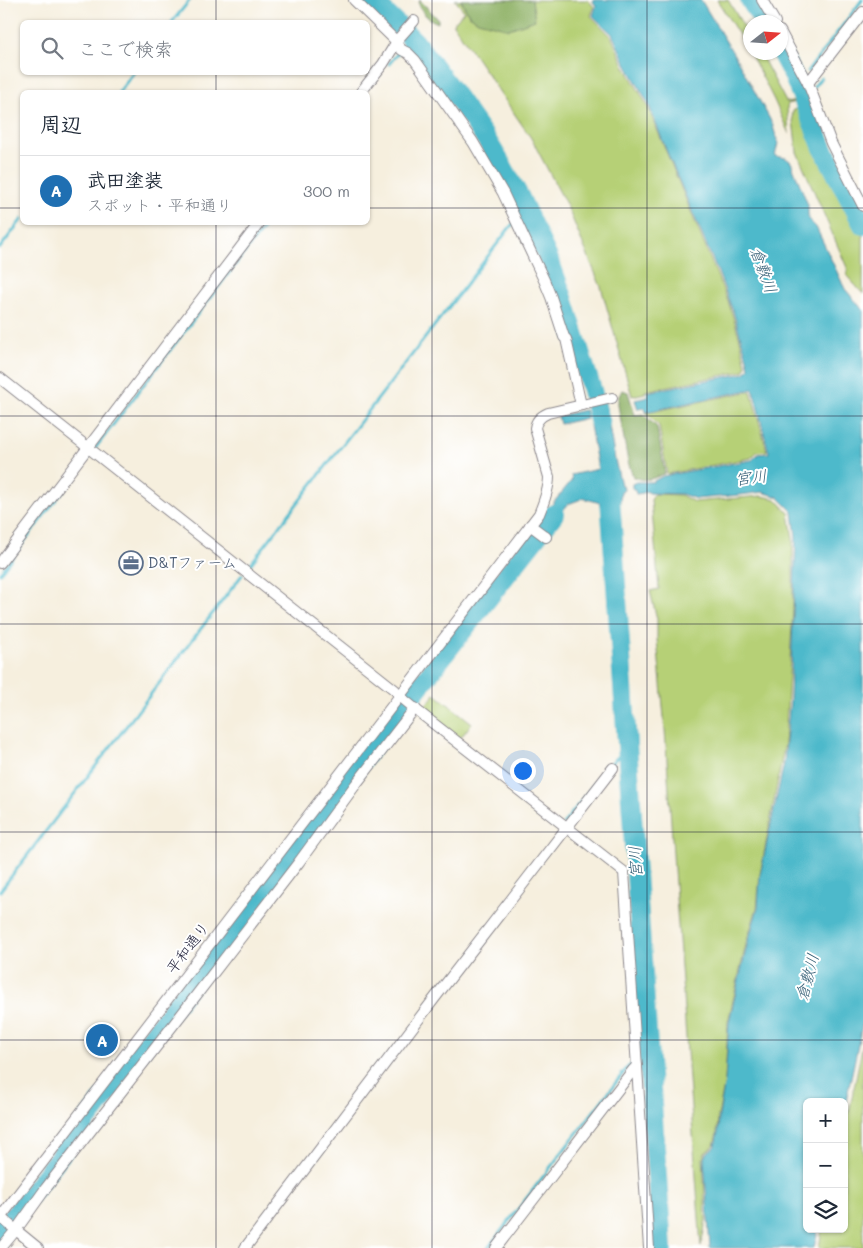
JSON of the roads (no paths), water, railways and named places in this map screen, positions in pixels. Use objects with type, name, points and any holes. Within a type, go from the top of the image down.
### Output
[{"type":"street","points":[[354,0],[415,60],[473,142],[494,176],[551,297],[566,339],[584,404],[609,399]]},
{"type":"street","points":[[762,0],[771,15]]},
{"type":"street","points":[[808,83],[863,12]]},
{"type":"street","points":[[363,90],[413,23]]},
{"type":"street","points":[[788,46],[808,83],[831,143],[863,206]]},
{"type":"street","points":[[0,563],[92,451],[258,225]]},
{"type":"street","points":[[0,378],[326,634],[395,690],[427,719],[624,872],[649,1248]]},
{"type":"street","name":"平和通り","points":[[1,1218],[531,526],[543,505],[549,484],[549,477],[535,428],[536,422],[548,413],[584,404]]},
{"type":"street","points":[[531,526],[545,536]]},
{"type":"street","points":[[1,1248],[299,862],[414,706]]},
{"type":"street","points":[[245,1248],[564,825],[613,768]]},
{"type":"street","points":[[496,1248],[633,1070],[637,1062]]},
{"type":"street","points":[[1,1218],[38,1248]]},
{"type":"water","name":"倉敷川","points":[[592,0],[701,0],[772,123],[778,143],[775,156],[786,158],[791,162],[808,205],[808,219],[816,227],[845,289],[863,310],[863,1021],[847,1098],[803,1098],[803,1233],[817,1233],[814,1248],[710,1248],[704,1158],[715,1146],[718,1133],[725,1081],[729,1022],[748,941],[758,908],[760,875],[784,763],[790,700],[796,537],[793,512],[778,497],[763,492],[696,499],[682,494],[650,493],[646,491],[636,494],[632,488],[632,484],[636,482],[652,482],[663,476],[752,460],[758,454],[769,453],[753,389],[646,412],[645,408],[638,409],[635,400],[648,397],[647,392],[745,373],[749,368],[733,311],[648,103],[627,66],[612,34],[593,16],[596,6]]},
{"type":"water","points":[[605,403],[615,460],[624,490],[621,491],[619,509],[604,511],[600,503],[584,498],[568,504],[547,532],[536,524],[572,480],[571,475],[598,469],[590,425],[593,420],[590,407]]},
{"type":"water","points":[[585,410],[587,418],[560,424],[558,416]]},
{"type":"waterway","points":[[174,20],[190,0]]},
{"type":"waterway","points":[[372,0],[416,43],[450,88],[486,139],[519,196],[549,260],[562,295],[592,390],[600,424]]},
{"type":"waterway","points":[[750,0],[760,15]]},
{"type":"waterway","points":[[808,71],[862,0]]},
{"type":"waterway","points":[[389,64],[411,37]]},
{"type":"waterway","points":[[785,60],[794,77],[823,148],[863,225]]},
{"type":"waterway","points":[[120,90],[132,75]]},
{"type":"waterway","points":[[794,77],[798,75]]},
{"type":"waterway","points":[[814,87],[821,78]]},
{"type":"waterway","points":[[800,92],[805,91]]},
{"type":"waterway","points":[[249,566],[511,226],[526,211]]},
{"type":"waterway","points":[[0,248],[20,222]]},
{"type":"waterway","points":[[0,573],[266,225]]},
{"type":"waterway","name":"宮川","points":[[609,484],[662,1248]]},
{"type":"waterway","points":[[0,1234],[400,711],[554,514]]},
{"type":"waterway","points":[[0,891],[242,575]]},
{"type":"waterway","points":[[564,823],[610,764],[619,756],[628,752]]},
{"type":"waterway","points":[[639,1058],[648,1056]]},
{"type":"waterway","points":[[488,1248],[628,1067],[635,1062]]},
{"type":"place","name":"D&Tファーム","points":[[131,563]]},
{"type":"place","name":"武田塗装","points":[[102,1040]]}]
